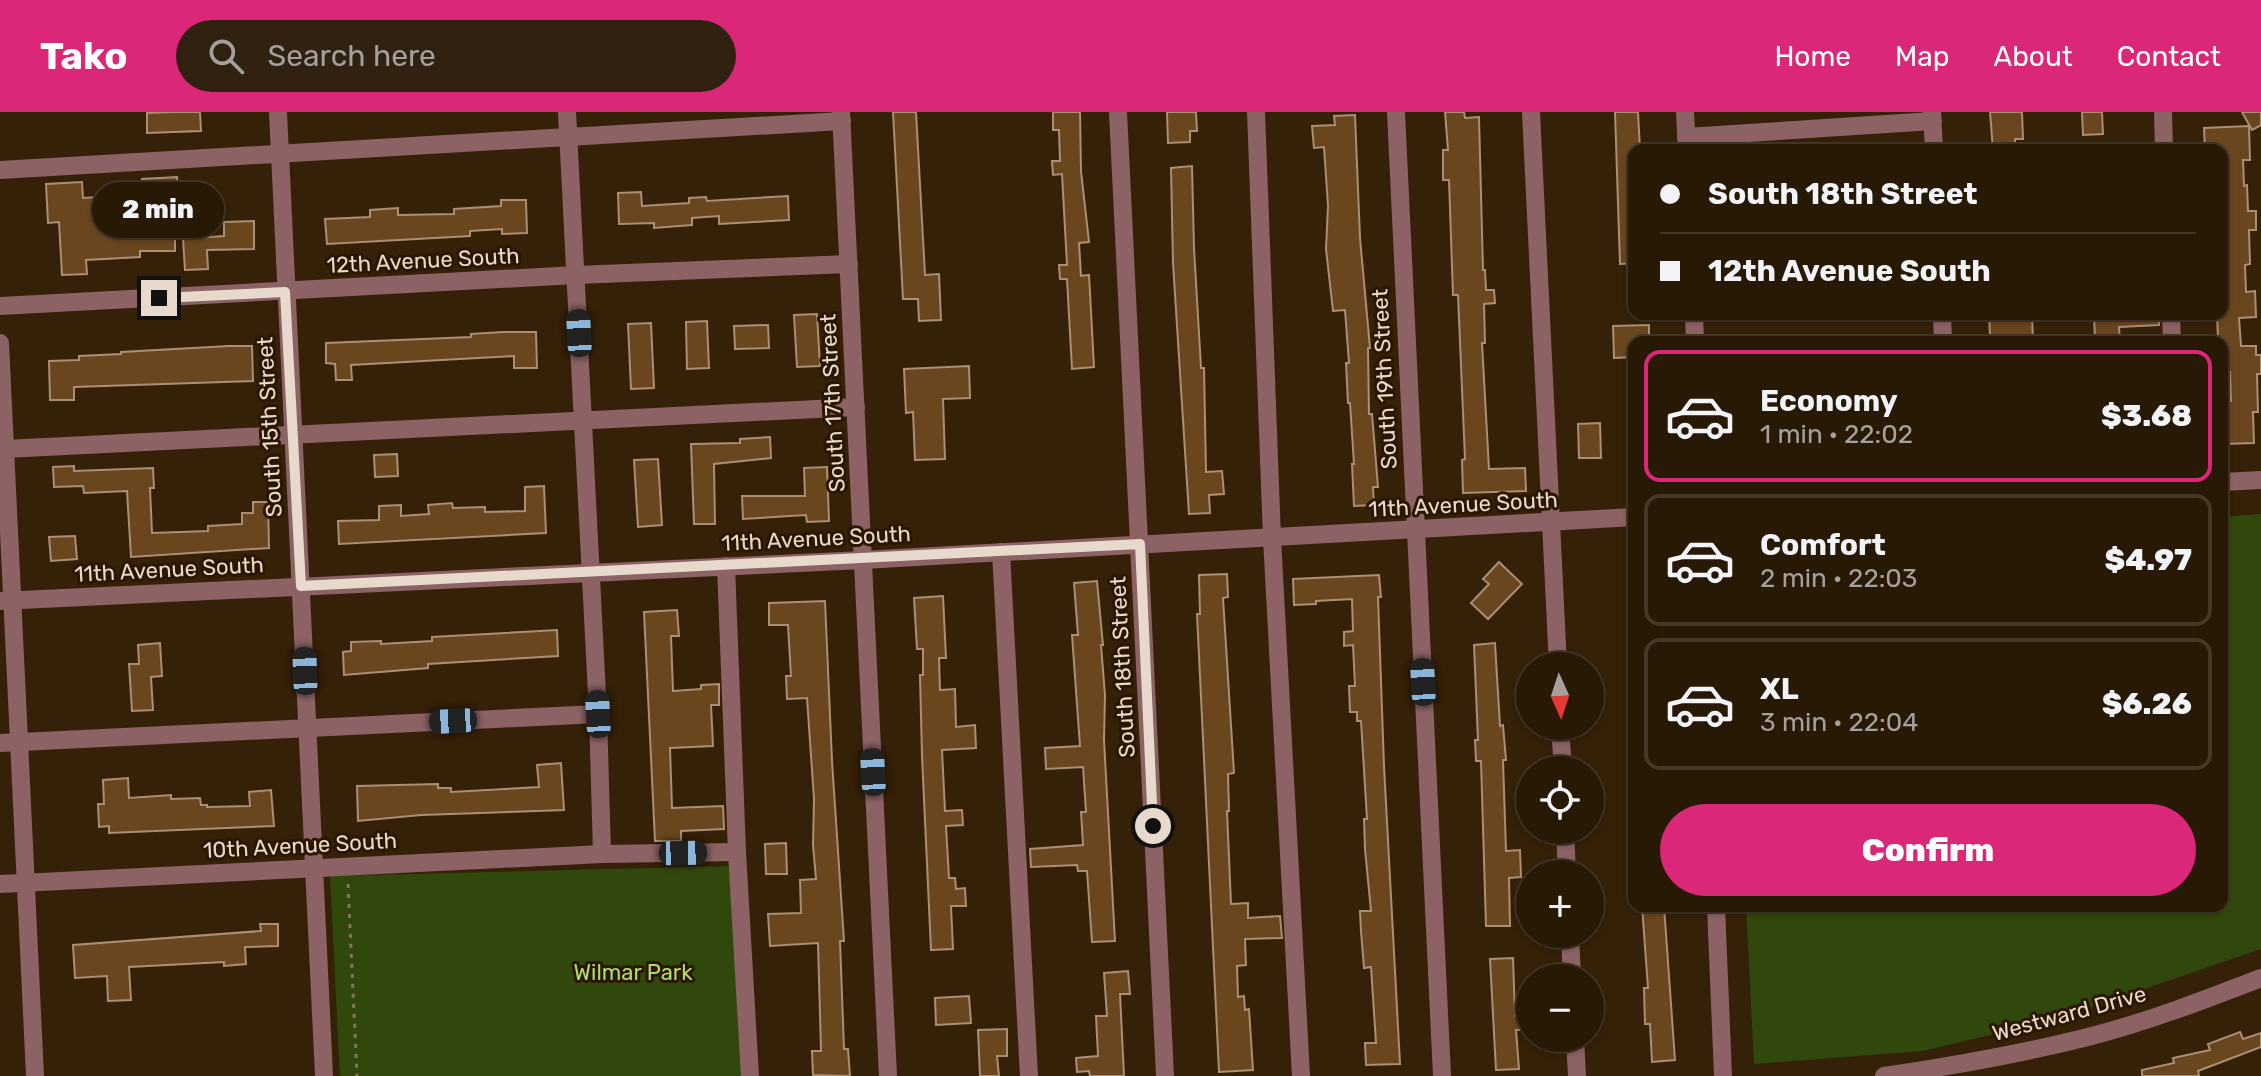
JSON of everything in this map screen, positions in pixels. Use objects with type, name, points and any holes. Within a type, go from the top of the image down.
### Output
[{"type":"street","name":"South 15th Street","points":[[278,112],[324,1076]]},
{"type":"street","points":[[567,112],[598,714],[602,854]]},
{"type":"street","name":"South 18th Street","points":[[1118,112],[1165,1076]]},
{"type":"street","points":[[1256,112],[1272,538],[1301,1076]]},
{"type":"street","name":"South 19th Street","points":[[1396,112],[1442,1076]]},
{"type":"street","points":[[1531,112],[1557,652]]},
{"type":"street","points":[[1685,112],[1687,143],[1933,116],[1934,144]]},
{"type":"street","points":[[2163,112],[2164,144]]},
{"type":"street","points":[[0,170],[568,137],[841,116]]},
{"type":"street","name":"South 17th Street","points":[[841,116],[888,1076]]},
{"type":"street","name":"12th Avenue South","points":[[0,306],[576,275],[849,264]]},
{"type":"street","points":[[0,343],[10,743],[26,882],[35,1076]]},
{"type":"street","points":[[5,449],[856,407]]},
{"type":"street","points":[[2228,482],[2261,480]]},
{"type":"street","name":"11th Avenue South","points":[[6,601],[863,560],[1628,517]]},
{"type":"street","points":[[1001,552],[1029,1076]]},
{"type":"street","points":[[726,566],[737,852],[750,1076]]},
{"type":"street","points":[[10,743],[598,714]]},
{"type":"street","name":"10th Avenue South","points":[[0,884],[602,854],[737,852]]},
{"type":"street","points":[[1716,912],[1723,1076]]},
{"type":"street","name":"Westward Drive","points":[[1884,1076],[1970,1070],[2196,1003],[2261,978]]},
{"type":"street","points":[[1576,1052],[1577,1076]]},
{"type":"path","points":[[348,875],[357,1076]]},
{"type":"green space","points":[[2261,514],[2261,949],[2054,1020],[1922,1051],[1754,1064],[1746,912],[2228,912],[2228,517]]},
{"type":"green space","name":"Wilmar Park","points":[[729,866],[744,1076],[340,1076],[330,876]]},
{"type":"building","points":[[200,112],[201,131],[147,133],[147,113]]},
{"type":"building","points":[[893,112],[916,112],[925,275],[939,274],[941,320],[919,321],[918,299],[903,299]]},
{"type":"building","points":[[1053,112],[1080,112],[1081,171],[1089,242],[1079,243],[1081,276],[1089,275],[1094,367],[1072,369],[1067,279],[1060,279],[1059,265],[1067,265],[1062,174],[1053,175],[1052,161],[1060,161],[1059,130],[1053,130]]},
{"type":"building","points":[[1167,112],[1196,112],[1197,131],[1190,131],[1190,142],[1168,143]]},
{"type":"building","points":[[1445,112],[1464,112],[1465,118],[1479,117],[1483,270],[1486,290],[1494,290],[1495,303],[1484,304],[1485,343],[1482,343],[1489,469],[1525,468],[1526,491],[1463,493],[1462,460],[1465,459],[1458,295],[1453,295],[1449,180],[1443,180],[1443,150],[1448,150]]},
{"type":"building","points":[[1615,112],[1638,112],[1640,144],[1628,144],[1628,263],[1620,264]]},
{"type":"building","points":[[1990,112],[2022,112],[2023,139],[2015,139],[2015,144],[1993,144]]},
{"type":"building","points":[[2082,112],[2102,112],[2103,134],[2083,135]]},
{"type":"building","points":[[2242,112],[2261,112],[2261,125],[2252,130]]},
{"type":"building","points":[[1355,115],[1360,238],[1370,348],[1369,414],[1372,414],[1378,487],[1373,487],[1374,505],[1354,506],[1345,310],[1333,311],[1326,249],[1328,206],[1324,147],[1314,148],[1312,126],[1335,125],[1334,116]]},
{"type":"building","points":[[2249,126],[2250,160],[2243,160],[2244,186],[2247,185],[2248,211],[2256,211],[2256,230],[2249,230],[2250,264],[2245,265],[2246,292],[2255,291],[2256,317],[2239,318],[2241,346],[2256,346],[2256,355],[2261,355],[2261,374],[2257,374],[2258,412],[2253,412],[2254,443],[2228,444],[2228,401],[2231,401],[2228,336],[2218,336],[2217,320],[2228,320],[2228,144],[2205,144],[2204,128]]},
{"type":"building","points":[[1192,166],[1201,368],[1204,368],[1206,472],[1222,471],[1224,494],[1209,495],[1210,513],[1189,514],[1173,263],[1171,168]]},
{"type":"building","points":[[177,177],[178,198],[143,200],[142,179]]},
{"type":"building","points":[[82,182],[83,198],[115,196],[116,220],[138,219],[139,231],[175,230],[175,251],[140,251],[140,257],[86,260],[87,274],[62,275],[59,222],[48,223],[46,184]]},
{"type":"building","points":[[641,192],[642,206],[689,203],[689,198],[706,197],[707,201],[788,196],[789,220],[719,224],[719,216],[692,218],[692,225],[654,228],[654,223],[619,224],[618,193]]},
{"type":"building","points":[[501,200],[526,200],[527,233],[502,234],[502,229],[470,231],[470,236],[327,244],[325,219],[370,217],[370,210],[398,208],[398,215],[454,214],[454,209],[501,206]]},
{"type":"building","points":[[254,221],[254,249],[207,250],[208,269],[185,270],[183,239],[224,236],[224,222]]},
{"type":"building","points":[[817,314],[820,366],[797,367],[794,315]]},
{"type":"building","points":[[1989,320],[2032,320],[2033,336],[1990,336]]},
{"type":"building","points":[[2094,320],[2159,320],[2159,325],[2119,327],[2120,336],[2095,336]]},
{"type":"building","points":[[707,321],[709,368],[687,369],[686,322]]},
{"type":"building","points":[[651,323],[654,388],[631,389],[628,324]]},
{"type":"building","points":[[768,325],[769,348],[735,349],[734,326]]},
{"type":"building","points":[[1649,325],[1649,336],[1628,336],[1628,357],[1614,358],[1613,326]]},
{"type":"building","points":[[536,332],[537,368],[514,368],[514,356],[351,365],[352,380],[336,380],[335,364],[326,363],[326,343],[471,337],[471,334]]},
{"type":"building","points":[[252,346],[253,381],[74,387],[74,400],[50,400],[49,361],[79,360],[79,356],[121,352]]},
{"type":"building","points":[[969,366],[970,398],[943,399],[945,459],[915,460],[913,412],[906,413],[904,369]]},
{"type":"building","points":[[1600,423],[1601,458],[1579,458],[1578,424]]},
{"type":"building","points":[[770,437],[771,458],[714,464],[715,524],[694,524],[691,444],[740,443],[740,439]]},
{"type":"building","points":[[397,454],[398,476],[375,477],[374,455]]},
{"type":"building","points":[[658,459],[662,525],[638,527],[634,460]]},
{"type":"building","points":[[74,466],[74,471],[153,468],[154,488],[150,488],[152,533],[208,531],[208,526],[242,524],[242,513],[253,513],[253,502],[268,502],[269,548],[131,557],[127,491],[84,493],[83,486],[54,487],[53,467]]},
{"type":"building","points":[[827,467],[829,521],[807,522],[806,515],[743,519],[742,496],[805,496],[804,468]]},
{"type":"building","points":[[544,486],[546,533],[339,544],[338,521],[379,520],[379,506],[401,505],[401,516],[429,514],[428,505],[452,503],[453,508],[485,507],[485,512],[525,511],[525,487]]},
{"type":"building","points":[[75,536],[77,559],[51,561],[49,537]]},
{"type":"building","points":[[1499,562],[1522,584],[1488,619],[1471,603],[1489,584],[1483,579]]},
{"type":"building","points":[[1227,574],[1228,597],[1223,598],[1234,773],[1228,774],[1227,811],[1231,904],[1248,903],[1248,918],[1280,916],[1282,938],[1245,939],[1246,965],[1237,966],[1238,997],[1244,996],[1245,1010],[1249,1009],[1253,1070],[1219,1072],[1197,614],[1200,614],[1199,575]]},
{"type":"building","points":[[1379,575],[1384,766],[1400,1064],[1366,1065],[1365,1043],[1376,1043],[1371,967],[1364,968],[1360,911],[1371,911],[1365,849],[1364,819],[1367,819],[1361,721],[1357,721],[1357,712],[1350,712],[1349,686],[1355,686],[1353,645],[1344,646],[1344,632],[1353,631],[1352,599],[1294,605],[1293,579]]},
{"type":"building","points":[[1097,581],[1103,645],[1104,740],[1115,941],[1092,942],[1087,871],[1078,871],[1077,865],[1031,867],[1030,849],[1083,845],[1081,812],[1086,812],[1083,767],[1046,769],[1045,748],[1080,746],[1072,635],[1078,635],[1074,583]]},
{"type":"building","points":[[943,596],[946,658],[939,658],[940,690],[955,689],[956,727],[975,725],[976,748],[942,750],[945,811],[962,810],[963,825],[946,826],[949,878],[955,878],[956,889],[965,888],[966,906],[951,906],[953,949],[931,950],[922,756],[920,675],[923,675],[923,649],[917,649],[914,598]]},
{"type":"building","points":[[825,601],[844,941],[840,941],[844,1049],[848,1049],[850,1076],[813,1075],[812,1051],[821,1051],[818,943],[770,946],[768,914],[801,913],[800,880],[816,879],[807,698],[787,699],[786,676],[791,676],[788,625],[769,625],[769,603]]},
{"type":"building","points":[[677,610],[679,636],[671,636],[673,691],[719,684],[719,705],[711,705],[713,746],[670,748],[672,808],[723,806],[724,829],[681,831],[681,841],[655,841],[644,612]]},
{"type":"building","points":[[557,630],[558,656],[428,664],[428,668],[344,675],[343,652],[351,651],[351,642],[381,641],[381,644],[432,641],[432,637]]},
{"type":"building","points":[[160,643],[162,676],[151,677],[153,710],[132,711],[129,664],[139,664],[138,645]]},
{"type":"building","points":[[1495,643],[1500,726],[1503,725],[1506,760],[1503,760],[1506,851],[1520,850],[1520,860],[1516,860],[1516,877],[1509,878],[1510,926],[1486,926],[1481,761],[1476,761],[1475,740],[1478,740],[1474,645]]},
{"type":"building","points":[[561,763],[564,810],[421,815],[358,821],[357,786],[438,784],[438,788],[451,788],[451,792],[539,787],[537,765]]},
{"type":"building","points":[[128,778],[129,798],[171,795],[171,799],[200,798],[201,805],[207,807],[250,806],[249,792],[271,790],[274,826],[109,833],[109,826],[99,827],[98,804],[104,804],[103,780]]},
{"type":"building","points":[[786,843],[787,874],[766,874],[765,844]]},
{"type":"building","points":[[1642,912],[1664,912],[1675,1060],[1652,1062],[1650,1024],[1645,1024],[1644,988],[1648,988]]},
{"type":"building","points":[[260,924],[278,924],[278,946],[245,947],[246,964],[224,966],[224,962],[129,967],[131,1000],[108,1001],[107,976],[75,978],[73,945],[261,931]]},
{"type":"building","points":[[1513,958],[1519,1069],[1496,1070],[1490,959]]},
{"type":"building","points":[[1128,971],[1130,994],[1120,994],[1124,1076],[1090,1076],[1089,1071],[1077,1072],[1076,1058],[1098,1056],[1096,1016],[1107,1016],[1104,973]]},
{"type":"building","points":[[969,996],[971,1023],[936,1025],[935,998]]},
{"type":"building","points":[[1007,1029],[1007,1056],[997,1056],[999,1076],[980,1076],[978,1030]]},
{"type":"building","points":[[2240,1032],[2243,1039],[2261,1033],[2261,1047],[2198,1071],[2199,1076],[2142,1076],[2142,1070],[2174,1063],[2173,1058],[2210,1050],[2208,1044]]},
{"type":"route","points":[[159,298],[285,292],[301,586],[1140,544],[1153,826]]}]
